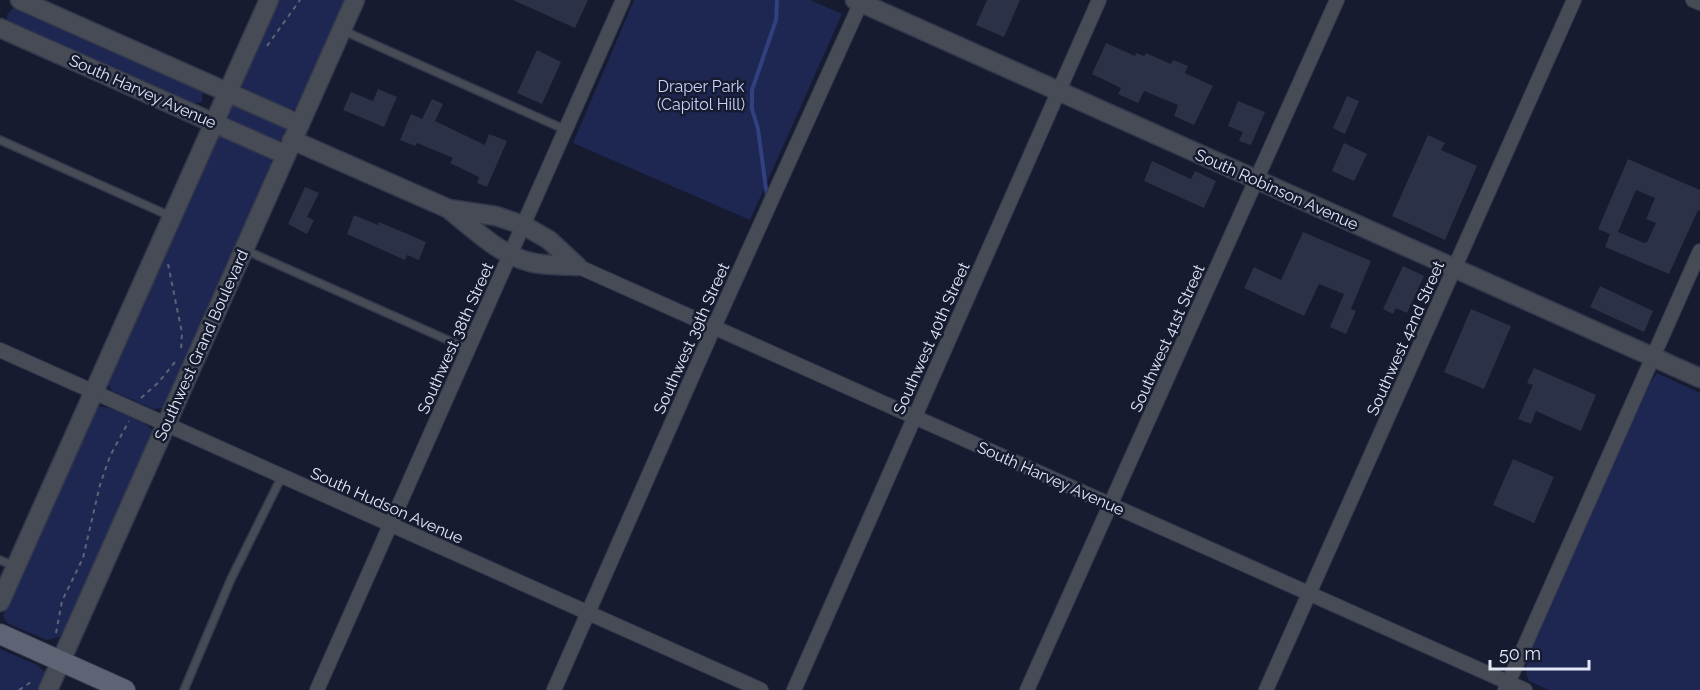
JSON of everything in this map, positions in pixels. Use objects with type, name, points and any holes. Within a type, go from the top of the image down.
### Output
[{"type":"main road","points":[[0,634],[125,690]]},
{"type":"street","name":"South Harvey Avenue","points":[[20,0],[228,93],[292,140]]},
{"type":"street","points":[[0,602],[8,563],[94,392],[269,0]]},
{"type":"street","name":"Southwest Grand Boulevard","points":[[48,690],[54,658],[166,424],[355,0]]},
{"type":"street","name":"Southwest 38th Street","points":[[317,690],[623,0]]},
{"type":"street","name":"Southwest 40th Street","points":[[794,690],[1099,0]]},
{"type":"street","name":"Southwest 41st Street","points":[[1028,690],[1337,0]]},
{"type":"street","name":"Southwest 42nd Street","points":[[1266,690],[1574,0]]},
{"type":"street","points":[[1693,0],[1700,3]]},
{"type":"street","name":"South Robinson Avenue","points":[[859,1],[1700,378]]},
{"type":"street","name":"Southwest 39th Street","points":[[554,690],[859,1]]},
{"type":"street","name":"South Harvey Avenue","points":[[0,28],[214,123],[292,140],[449,209],[496,216],[523,225],[549,240],[578,266],[1310,593],[1507,686],[1525,690]]},
{"type":"street","name":"South Harvey Avenue","points":[[449,209],[490,243],[510,254],[531,262],[578,266]]},
{"type":"street","points":[[1507,686],[1700,251]]},
{"type":"street","name":"South Hudson Avenue","points":[[0,350],[761,690]]},
{"type":"lane","points":[[341,30],[566,130]]},
{"type":"lane","points":[[0,140],[172,218]]},
{"type":"lane","points":[[244,249],[468,349]]},
{"type":"lane","points":[[184,690],[231,579],[282,476]]},
{"type":"path","points":[[265,49],[300,0]]},
{"type":"path","points":[[19,690],[40,677],[54,658],[57,621],[62,601],[83,558],[100,485],[110,456],[141,398],[176,362],[182,346],[180,322],[168,262]]},
{"type":"green space","points":[[277,0],[348,0],[298,108],[290,110],[250,93],[241,83]]},
{"type":"green space","name":"Draper Park (Capitol Hill)","points":[[634,0],[810,0],[842,14],[750,220],[573,143]]},
{"type":"green space","points":[[13,8],[19,8],[199,88],[203,91],[202,102],[191,104],[11,24],[7,20],[7,15]]},
{"type":"green space","points":[[235,105],[287,127],[288,131],[283,140],[274,141],[228,119],[229,108]]},
{"type":"green space","points":[[222,136],[268,154],[273,164],[164,408],[153,409],[111,390],[107,382],[215,138]]},
{"type":"green space","points":[[1657,373],[1700,393],[1700,690],[1549,690],[1529,681],[1526,673],[1527,660],[1600,490]]},
{"type":"green space","points":[[98,407],[111,408],[136,418],[153,431],[153,438],[63,636],[47,640],[9,624],[3,615],[95,409]]},
{"type":"green space","points":[[0,649],[37,665],[47,674],[41,690],[0,690]]},
{"type":"building","points":[[513,0],[588,0],[575,28]]},
{"type":"building","points":[[987,0],[1020,0],[1004,37],[976,25]]},
{"type":"building","points":[[1106,43],[1135,56],[1136,53],[1144,56],[1146,53],[1171,64],[1173,60],[1188,66],[1185,73],[1213,86],[1194,125],[1174,116],[1178,105],[1144,91],[1138,103],[1118,94],[1121,88],[1092,74]]},
{"type":"building","points":[[537,50],[561,62],[542,104],[517,93]]},
{"type":"building","points":[[378,89],[397,97],[384,127],[343,110],[351,92],[373,101]]},
{"type":"building","points":[[1347,96],[1359,101],[1345,134],[1333,128]]},
{"type":"building","points":[[432,99],[443,104],[435,121],[485,145],[489,134],[507,141],[487,187],[477,183],[479,177],[450,163],[453,158],[417,143],[415,146],[400,140],[411,114],[422,119]]},
{"type":"building","points":[[1238,101],[1265,112],[1251,145],[1239,141],[1243,132],[1228,126]]},
{"type":"building","points":[[1428,135],[1445,143],[1441,150],[1477,166],[1445,240],[1392,216]]},
{"type":"building","points":[[1344,143],[1367,154],[1354,181],[1332,171]]},
{"type":"building","points":[[1628,159],[1700,190],[1700,211],[1698,210],[1669,274],[1605,247],[1610,234],[1598,229]],"holes":[[[1636,190],[1655,198],[1646,219],[1656,223],[1647,242],[1644,243],[1618,232]]]},
{"type":"building","points":[[1152,161],[1191,179],[1195,171],[1216,181],[1204,208],[1144,181]]},
{"type":"building","points":[[305,187],[319,193],[307,217],[314,220],[307,234],[288,224]]},
{"type":"building","points":[[354,215],[378,225],[379,222],[426,242],[419,260],[407,255],[405,260],[347,234]]},
{"type":"building","points":[[1303,232],[1371,261],[1351,309],[1356,311],[1346,334],[1330,327],[1344,294],[1319,284],[1304,316],[1244,288],[1254,267],[1281,280]]},
{"type":"building","points":[[1403,266],[1424,276],[1407,313],[1396,308],[1393,314],[1383,309]]},
{"type":"building","points":[[1600,286],[1653,311],[1644,332],[1590,307]]},
{"type":"building","points":[[1471,309],[1511,326],[1484,389],[1444,372]]},
{"type":"building","points":[[1534,368],[1596,395],[1581,431],[1536,411],[1531,424],[1518,419],[1533,385],[1527,383]]},
{"type":"building","points":[[1513,459],[1554,477],[1534,523],[1493,505]]},
{"type":"waterway","points":[[767,196],[758,129],[752,109],[752,90],[776,20],[777,0]]}]
